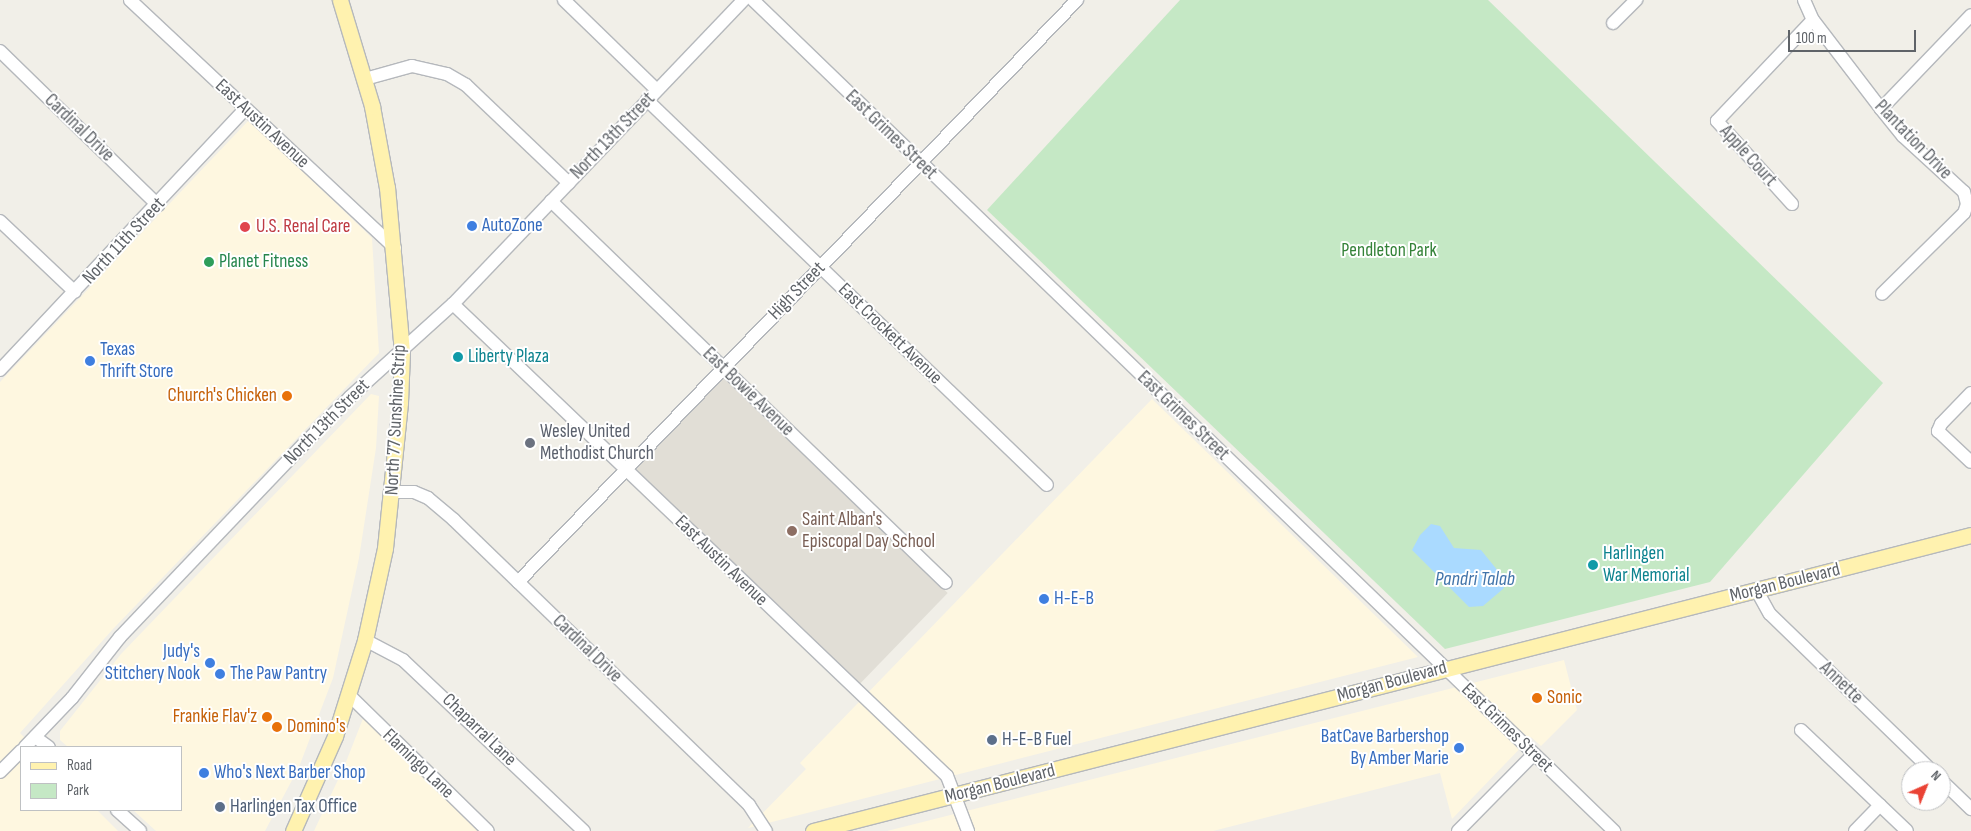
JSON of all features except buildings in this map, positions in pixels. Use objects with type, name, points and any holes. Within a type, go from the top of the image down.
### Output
[{"type":"main road","name":"North 77 Sunshine Strip","points":[[293,831],[325,762],[350,695],[365,640],[393,492],[402,352],[395,248],[382,158],[365,79],[340,0]]},
{"type":"main road","name":"Morgan Boulevard","points":[[813,831],[1971,535]]},
{"type":"street","name":"East Austin Avenue","points":[[130,0],[395,248]]},
{"type":"street","points":[[564,0],[657,90]]},
{"type":"street","name":"North 13th Street","points":[[26,746],[142,613],[350,397],[453,304],[744,0]]},
{"type":"street","name":"East Grimes Street","points":[[753,0],[919,163],[1614,831]]},
{"type":"street","name":"High Street","points":[[518,582],[1077,0]]},
{"type":"street","points":[[1613,23],[1636,0]]},
{"type":"street","name":"Plantation Drive","points":[[1804,0],[1813,20],[1903,136],[1964,192],[1967,204],[1964,213],[1882,294]]},
{"type":"street","points":[[1881,109],[1971,16]]},
{"type":"street","name":"Apple Court","points":[[1792,204],[1717,121],[1813,20]]},
{"type":"street","name":"Cardinal Drive","points":[[0,51],[158,205]]},
{"type":"street","points":[[365,79],[412,66],[447,74],[466,86],[568,183]]},
{"type":"street","name":"East Crockett Avenue","points":[[648,100],[1047,485]]},
{"type":"street","name":"North 11th Street","points":[[0,370],[158,205],[245,109]]},
{"type":"street","name":"East Bowie Avenue","points":[[551,201],[946,583]]},
{"type":"street","points":[[0,221],[75,292]]},
{"type":"street","name":"East Austin Avenue","points":[[453,304],[947,776],[968,831]]},
{"type":"street","points":[[1971,393],[1941,424],[1938,431],[1971,462]]},
{"type":"street","name":"Cardinal Drive","points":[[393,492],[414,492],[428,498],[749,804],[766,831]]},
{"type":"street","name":"Annette","points":[[1756,590],[1770,614],[1922,761]]},
{"type":"street","name":"Chaparral Lane","points":[[365,640],[403,660],[584,831]]},
{"type":"street","name":"Flamingo Lane","points":[[350,695],[488,831]]},
{"type":"street","points":[[1802,730],[1907,831]]},
{"type":"street","points":[[35,737],[48,746]]},
{"type":"street","points":[[0,772],[20,752]]},
{"type":"street","points":[[1446,831],[1459,829],[1534,754]]},
{"type":"street","points":[[1951,790],[1971,809]]},
{"type":"street","points":[[1855,831],[1880,805]]},
{"type":"street","points":[[118,811],[140,831]]},
{"type":"shaded area","points":[[249,120],[372,238],[379,353],[113,629],[20,733],[33,746],[20,746],[20,811],[98,811],[118,831],[0,831],[0,382]]},
{"type":"shaded area","name":"Saint Alban's Episcopal Day School","points":[[724,377],[948,593],[859,685],[635,469]]},
{"type":"shaded area","points":[[371,394],[379,396],[376,448],[359,558],[333,678],[299,767],[265,831],[156,831],[134,811],[182,811],[182,746],[67,746],[60,740],[60,731],[121,654]]},
{"type":"shaded area","points":[[1152,399],[1418,657],[748,828],[806,769],[800,763]]},
{"type":"shaded area","points":[[1564,660],[1577,710],[1541,746],[1531,737],[1452,819],[1440,773],[1213,831],[887,831]]},
{"type":"shaded area","points":[[364,716],[483,831],[314,831],[344,767]]},
{"type":"green space","name":"Pendleton Park","points":[[1180,0],[1488,0],[1883,383],[1710,582],[1445,649],[987,210]]},
{"type":"water","name":"Pandri Talab","points":[[1431,524],[1440,526],[1454,548],[1481,550],[1507,582],[1503,589],[1483,606],[1469,607],[1412,550],[1420,535]]},
{"type":"place","name":"AutoZone","points":[[472,226]]},
{"type":"place","name":"U.S. Renal Care","points":[[245,227]]},
{"type":"place","name":"Planet Fitness","points":[[209,262]]},
{"type":"place","name":"Liberty Plaza","points":[[458,357]]},
{"type":"place","name":"Texas Thrift Store","points":[[90,361]]},
{"type":"place","name":"Church's Chicken","points":[[287,396]]},
{"type":"place","name":"Wesley United Methodist Church","points":[[530,443]]},
{"type":"place","name":"Saint Alban's Episcopal Day School","points":[[792,531]]},
{"type":"place","name":"Harlingen War Memorial","points":[[1593,565]]},
{"type":"place","name":"H-E-B","points":[[1044,599]]},
{"type":"place","name":"Judy's Stitchery Nook","points":[[210,663]]},
{"type":"place","name":"The Paw Pantry","points":[[220,674]]},
{"type":"place","name":"Sonic","points":[[1537,698]]},
{"type":"place","name":"Frankie Flav'z","points":[[267,717]]},
{"type":"place","name":"Domino's","points":[[277,727]]},
{"type":"place","name":"H-E-B Fuel","points":[[992,740]]},
{"type":"place","name":"BatCave Barbershop By Amber Marie","points":[[1459,748]]},
{"type":"place","name":"Who's Next Barber Shop","points":[[204,773]]},
{"type":"place","name":"Harlingen Tax Office","points":[[220,807]]}]
